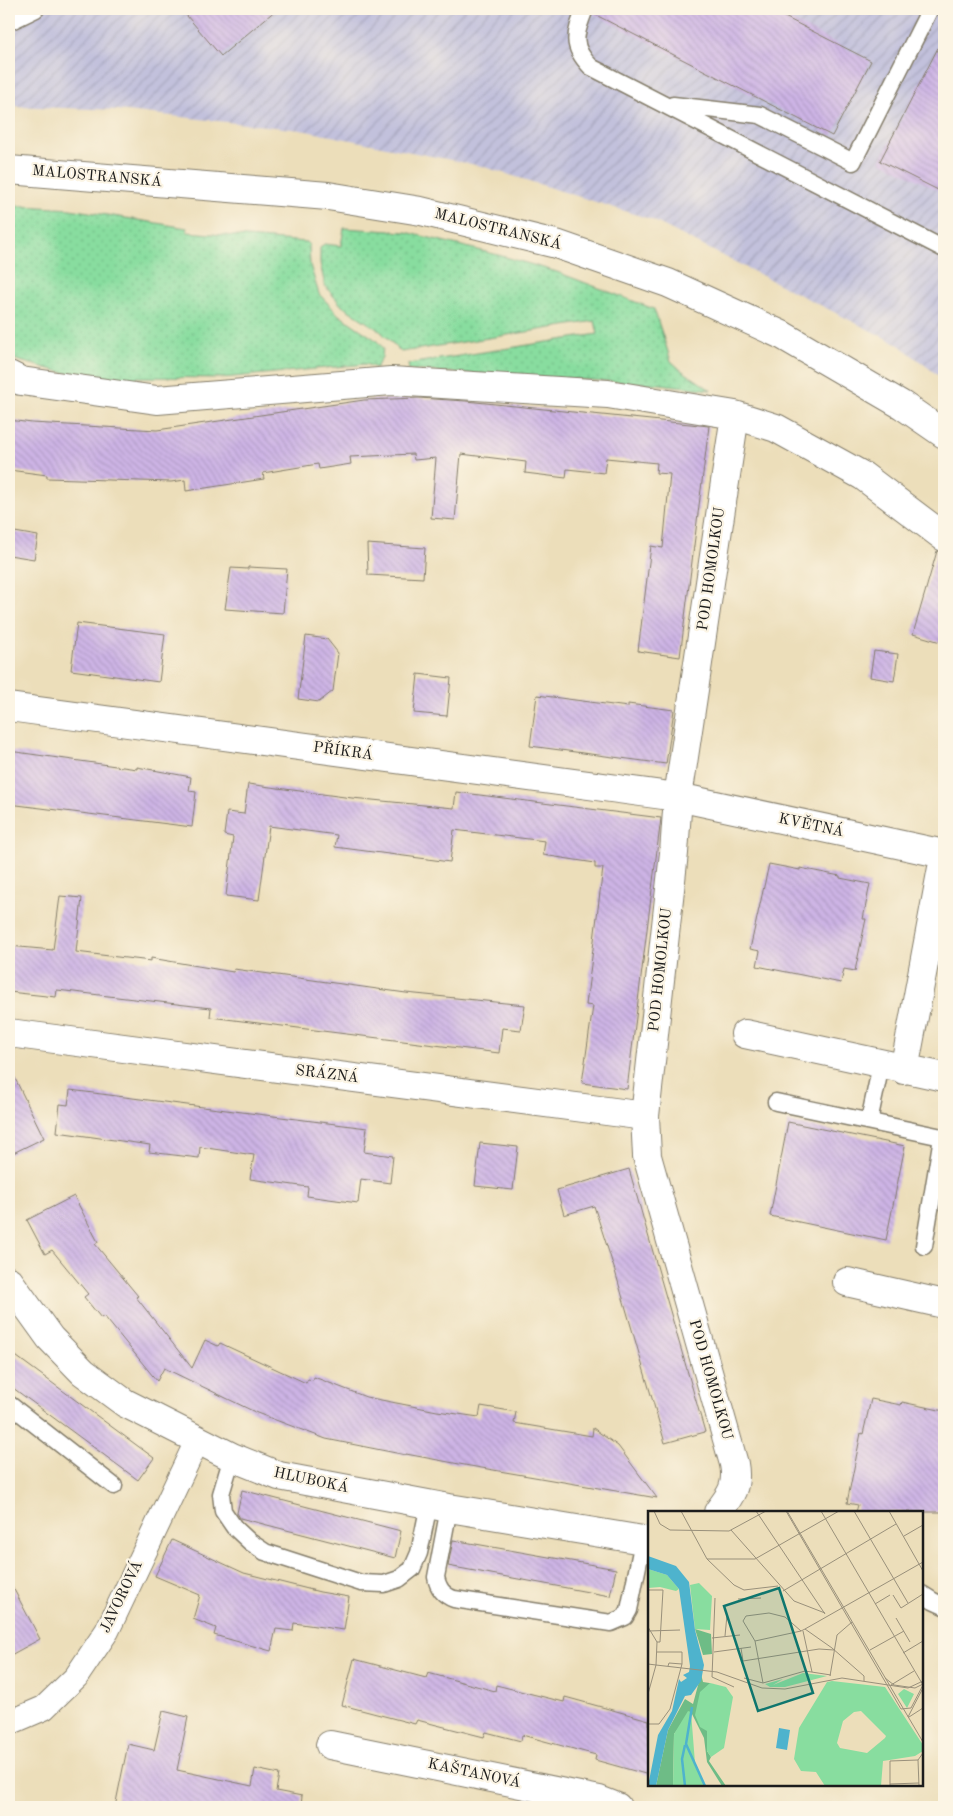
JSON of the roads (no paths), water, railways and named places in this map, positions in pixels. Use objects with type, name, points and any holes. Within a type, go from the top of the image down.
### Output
[{"type":"street","name":"MALOSTRANSKÁ","points":[[9,170],[328,196],[420,211],[556,244],[668,283],[782,335],[902,405],[944,434]]},
{"type":"street","points":[[9,375],[22,380],[157,400],[391,380],[608,394],[735,415],[776,428],[863,476],[944,537]]},
{"type":"street","name":"POD HOMOLKOU","points":[[719,1511],[734,1488],[735,1471],[647,1156],[645,1116],[673,863],[678,797],[735,415]]},
{"type":"street","name":"PŘÍKRÁ","points":[[9,707],[678,797]]},
{"type":"street","name":"KVĚTNÁ","points":[[678,797],[944,856],[892,1067]]},
{"type":"street","name":"SRÁZNÁ","points":[[9,1033],[645,1116]]},
{"type":"street","points":[[744,1034],[944,1077]]},
{"type":"street","points":[[847,1282],[944,1304]]},
{"type":"street","name":"HLUBOKÁ","points":[[12,1292],[50,1338],[83,1372],[125,1403],[232,1457],[279,1476],[439,1506],[646,1541]]},
{"type":"street","name":"JAVOROVÁ","points":[[9,1723],[44,1708],[76,1677],[92,1655],[107,1630],[198,1439]]},
{"type":"street","name":"KAŠTANOVÁ","points":[[330,1745],[599,1800],[617,1807]]},
{"type":"lane","points":[[9,22],[36,9]]},
{"type":"lane","points":[[585,9],[575,44],[582,58],[591,67],[944,249]]},
{"type":"lane","points":[[661,103],[760,116],[853,162],[930,9]]},
{"type":"lane","points":[[869,1121],[892,1067]]},
{"type":"lane","points":[[776,1102],[942,1137],[924,1246]]},
{"type":"lane","points":[[9,1404],[114,1486]]},
{"type":"lane","points":[[232,1457],[221,1494],[223,1511],[234,1527],[250,1542],[265,1552],[361,1583],[384,1584],[399,1579],[412,1569],[439,1506]]},
{"type":"lane","points":[[439,1506],[437,1584],[441,1591],[454,1599],[611,1623],[625,1617],[629,1610],[646,1541]]},
{"type":"lane","points":[[923,1595],[933,1602],[944,1606]]}]
